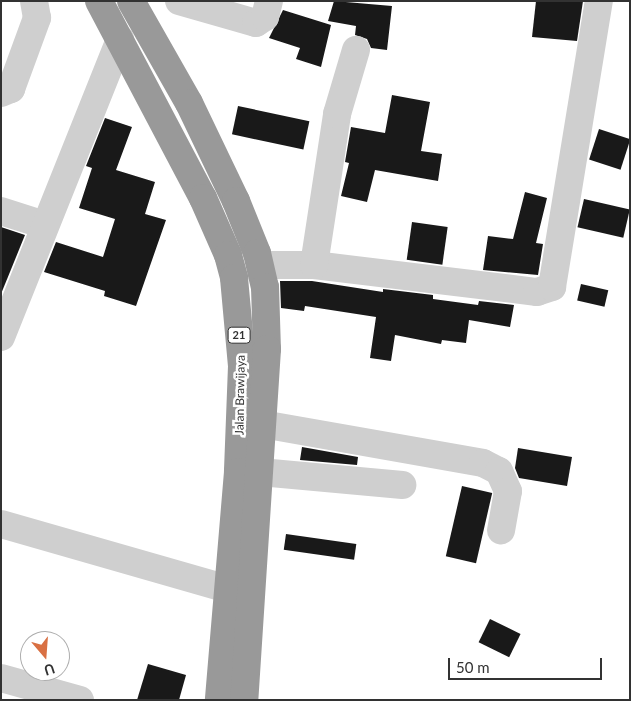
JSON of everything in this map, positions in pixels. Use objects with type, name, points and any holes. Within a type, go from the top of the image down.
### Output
[{"type":"highway","name":"Jalan Brawijaya","points":[[98,1],[120,39],[203,198],[228,255],[234,278],[242,366],[238,472],[219,700]]},
{"type":"highway","name":"Jalan Brawijaya","points":[[131,1],[189,103],[236,200],[261,265],[267,318],[260,472],[244,700]]},
{"type":"street","points":[[1,93],[11,89],[37,18],[34,1]]},
{"type":"street","points":[[179,1],[256,23],[265,17],[269,1]]},
{"type":"street","points":[[261,265],[314,265],[537,292],[552,287],[599,1]]},
{"type":"street","points":[[4,325],[120,39]]},
{"type":"street","points":[[314,265],[337,114],[356,50]]},
{"type":"street","points":[[1,211],[45,226]]},
{"type":"street","points":[[262,424],[483,463],[499,471],[508,491],[501,530]]},
{"type":"street","points":[[260,472],[402,485]]},
{"type":"street","points":[[1,524],[228,589]]},
{"type":"street","points":[[1,678],[80,700]]},
{"type":"building","points":[[334,1],[392,6],[387,50],[371,48],[367,39],[355,35],[356,26],[328,21]]},
{"type":"building","points":[[536,1],[583,1],[577,41],[532,37]]},
{"type":"building","points":[[283,10],[331,25],[321,67],[296,59],[300,48],[269,38]]},
{"type":"building","points":[[392,95],[430,102],[421,151],[442,154],[438,181],[375,170],[367,202],[341,196],[349,163],[345,162],[351,127],[385,133]]},
{"type":"building","points":[[238,106],[309,121],[303,150],[232,134]]},
{"type":"building","points":[[105,118],[132,127],[116,170],[155,182],[145,214],[166,220],[136,306],[104,296],[105,291],[44,272],[56,242],[103,257],[115,219],[79,208],[92,168],[86,166]]},
{"type":"building","points":[[599,129],[630,139],[620,170],[589,159]]},
{"type":"building","points":[[525,192],[547,198],[536,243],[543,244],[538,275],[483,270],[488,236],[513,239]]},
{"type":"building","points":[[584,199],[630,210],[623,238],[577,227]]},
{"type":"building","points":[[412,222],[448,227],[442,265],[407,260]]},
{"type":"building","points":[[1,227],[25,235],[1,294]]},
{"type":"building","points":[[280,281],[312,281],[383,292],[383,289],[433,295],[433,299],[478,305],[479,301],[514,305],[510,327],[469,320],[466,343],[442,340],[441,344],[395,335],[391,361],[370,358],[376,317],[305,306],[304,311],[281,308]]},
{"type":"building","points":[[581,284],[608,290],[604,307],[577,301]]},
{"type":"building","points":[[302,447],[358,457],[357,465],[300,460]]},
{"type":"building","points":[[518,448],[572,457],[567,486],[519,478],[515,468]]},
{"type":"building","points":[[462,486],[492,493],[476,563],[446,556]]},
{"type":"building","points":[[286,534],[356,544],[354,560],[284,550]]},
{"type":"building","points":[[490,619],[521,634],[509,657],[479,642]]},
{"type":"building","points":[[148,664],[186,675],[179,700],[137,700]]}]
